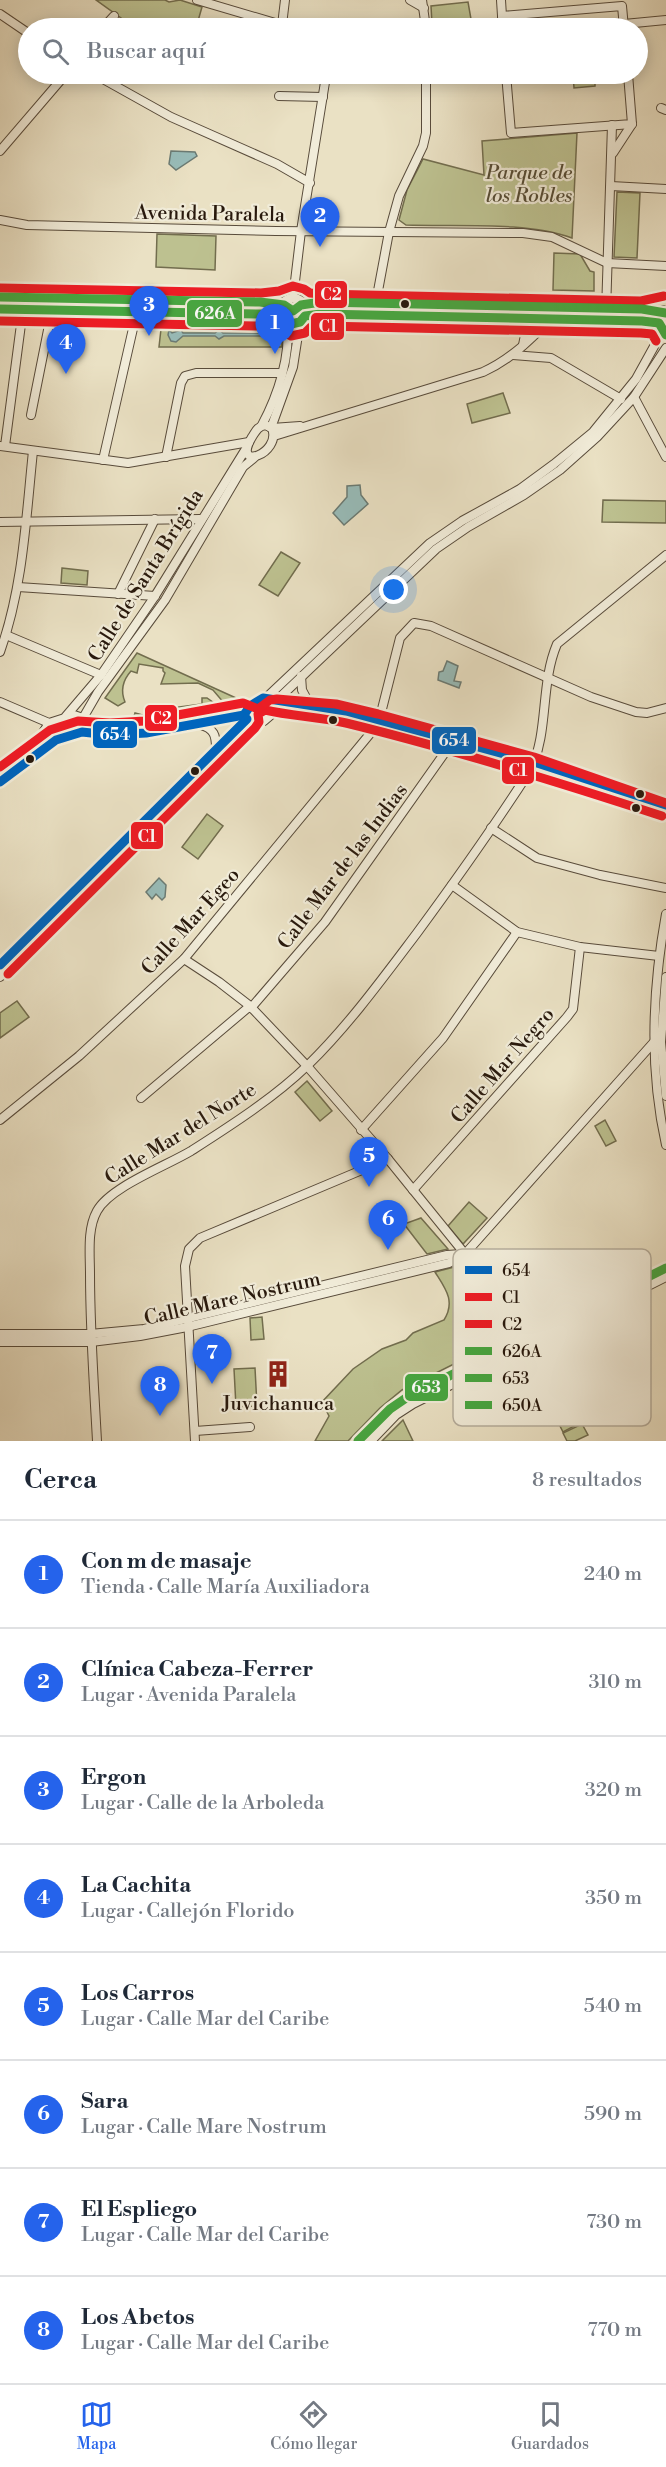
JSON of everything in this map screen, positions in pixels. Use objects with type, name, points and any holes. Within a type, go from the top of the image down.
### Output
[{"type":"street","points":[[196,0],[258,18]]},
{"type":"street","points":[[283,18],[285,0]]},
{"type":"street","points":[[410,0],[423,4]]},
{"type":"street","points":[[501,0],[502,16],[600,4],[622,6],[623,18]]},
{"type":"street","points":[[0,14],[18,26]]},
{"type":"street","points":[[648,23],[666,20]]},
{"type":"street","points":[[0,151],[57,84]]},
{"type":"street","points":[[112,84],[171,117],[277,164],[310,183]]},
{"type":"street","points":[[293,298],[301,231],[325,84]]},
{"type":"street","points":[[375,307],[389,232],[399,196],[423,146],[426,133],[426,84]]},
{"type":"street","points":[[507,84],[511,133],[632,124]]},
{"type":"street","points":[[612,154],[632,124],[629,84]]},
{"type":"street","points":[[279,96],[323,97]]},
{"type":"street","points":[[606,312],[612,125]]},
{"type":"street","points":[[611,186],[666,189]]},
{"type":"street","name":"Avenida Paralela","points":[[0,220],[27,225],[538,234],[571,244],[607,263],[666,266]]},
{"type":"street","points":[[0,300],[282,303],[293,298],[300,300],[304,305],[293,367],[272,431]]},
{"type":"street","points":[[282,303],[280,310],[284,320]]},
{"type":"street","points":[[304,305],[642,313],[665,309]]},
{"type":"street","points":[[0,309],[260,314],[284,320],[517,318],[659,323]]},
{"type":"street","points":[[23,309],[3,446],[128,463],[248,444],[249,455],[255,458]]},
{"type":"street","points":[[266,698],[430,543],[462,521],[520,489],[554,465],[593,432],[636,379],[664,333],[659,323],[665,309]]},
{"type":"street","points":[[31,415],[52,310]]},
{"type":"street","points":[[103,460],[137,312]]},
{"type":"street","points":[[517,318],[526,330],[522,346]]},
{"type":"street","points":[[262,425],[272,431],[298,425],[465,378],[501,364],[551,319]]},
{"type":"street","name":"Calle de Santa Brígida","points":[[66,716],[101,675],[155,596],[200,519],[257,429],[262,425],[282,373],[288,337],[284,320]]},
{"type":"street","points":[[44,731],[49,740],[56,740],[82,732],[111,735],[146,733],[199,724],[270,718],[276,711],[278,701],[302,675],[436,549],[560,470],[597,437],[634,397],[666,348]]},
{"type":"street","points":[[513,355],[551,358],[621,399]]},
{"type":"street","points":[[166,457],[181,383],[185,376],[196,373],[282,373]]},
{"type":"street","points":[[634,397],[666,457]]},
{"type":"street","points":[[278,410],[284,420],[298,425]]},
{"type":"street","name":"Calle de Santa Brígida","points":[[82,732],[84,720],[98,692],[165,600],[243,467],[263,455],[272,431]]},
{"type":"street","points":[[0,652],[18,587],[33,451]]},
{"type":"street","points":[[118,594],[155,519]]},
{"type":"street","points":[[0,522],[200,519]]},
{"type":"street","points":[[533,766],[552,656],[557,645],[666,555]]},
{"type":"street","points":[[18,587],[155,596]]},
{"type":"street","points":[[376,723],[400,638],[414,622],[430,626],[591,697],[636,712],[647,713],[666,708]]},
{"type":"street","points":[[6,635],[101,675]]},
{"type":"street","points":[[302,675],[302,690],[310,705]]},
{"type":"street","points":[[0,774],[30,751],[49,723],[66,716],[74,715],[111,727],[146,726],[248,706],[254,701],[266,698],[346,711],[376,723]]},
{"type":"street","points":[[0,702],[49,723]]},
{"type":"street","points":[[0,977],[248,719],[248,706]]},
{"type":"street","points":[[276,711],[334,716],[376,723],[533,766],[666,806]]},
{"type":"street","points":[[0,965],[216,748],[248,719]]},
{"type":"street","name":"Calle Mar Egeo","points":[[0,1120],[79,1056],[184,959],[376,723]]},
{"type":"street","points":[[199,724],[209,727],[214,732],[216,748]]},
{"type":"street","points":[[0,782],[56,740]]},
{"type":"street","name":"Calle Mar de las Indias","points":[[141,1098],[251,1007],[325,922],[451,743]]},
{"type":"street","points":[[533,766],[666,816]]},
{"type":"street","name":"Calle Mar del Norte","points":[[97,1441],[90,1338],[90,1246],[92,1222],[104,1201],[115,1192],[190,1151],[265,1100],[307,1066],[378,986],[452,885],[533,766]]},
{"type":"street","points":[[491,828],[537,858],[600,875],[666,888]]},
{"type":"street","points":[[452,885],[517,932],[580,947],[659,956]]},
{"type":"street","points":[[666,914],[655,993],[654,1042],[656,1077],[666,1145]]},
{"type":"street","points":[[362,1130],[442,1038],[517,932]]},
{"type":"street","name":"Calle Mar Negro","points":[[413,1190],[573,1009],[580,947]]},
{"type":"street","points":[[184,959],[251,1007],[307,1066],[388,1159],[461,1249]]},
{"type":"street","points":[[666,977],[662,1042],[666,1096]]},
{"type":"street","points":[[469,1249],[654,1042]]},
{"type":"street","points":[[195,1441],[184,1266],[189,1249],[200,1238],[388,1159]]},
{"type":"street","name":"Calle Mare Nostrum","points":[[0,1342],[90,1338],[187,1323],[453,1255]]},
{"type":"street","points":[[651,1276],[666,1268]]},
{"type":"street","points":[[651,1285],[666,1277]]},
{"type":"street","name":"Calle Mare Nostrum","points":[[0,1334],[90,1338]]},
{"type":"street","points":[[358,1441],[390,1408],[453,1374]]},
{"type":"street","points":[[370,1441],[396,1415],[453,1384]]},
{"type":"street","points":[[195,1431],[250,1427]]},
{"type":"green space","points":[[96,0],[165,0],[169,2],[180,0],[202,7],[199,18],[121,18]]},
{"type":"green space","points":[[468,2],[471,18],[432,18],[431,6]]},
{"type":"green space","points":[[574,84],[595,84],[595,86],[574,88]]},
{"type":"green space","name":"Parque de los Robles","points":[[577,133],[572,238],[534,229],[406,225],[399,220],[407,190],[423,159],[484,175],[482,141]]},
{"type":"green space","points":[[617,192],[640,193],[637,258],[614,257]]},
{"type":"green space","points":[[157,234],[216,236],[215,270],[156,267]]},
{"type":"green space","points":[[554,253],[580,254],[590,271],[594,272],[594,291],[553,290]]},
{"type":"green space","points":[[162,320],[269,322],[277,326],[280,331],[282,347],[159,347]]},
{"type":"green space","points":[[503,393],[510,413],[472,423],[467,404]]},
{"type":"green space","points":[[603,500],[666,501],[666,523],[602,522]]},
{"type":"green space","points":[[281,552],[300,563],[278,596],[259,585]]},
{"type":"green space","points":[[62,568],[88,571],[87,585],[61,583]]},
{"type":"green space","points":[[137,653],[236,698],[235,702],[224,703],[213,690],[198,683],[161,684],[165,673],[163,668],[139,664],[137,673],[131,671],[126,678],[123,685],[125,702],[118,706],[105,698]]},
{"type":"green space","points":[[202,698],[207,698],[217,705],[174,714],[133,719],[135,713],[146,716],[157,714],[157,710],[202,704]]},
{"type":"green space","points":[[71,719],[77,720],[79,725],[77,730],[51,734],[50,730],[53,726]]},
{"type":"green space","points":[[207,814],[223,826],[198,859],[182,847]]},
{"type":"green space","points":[[17,1001],[29,1017],[0,1038],[0,1013]]},
{"type":"green space","points":[[307,1081],[332,1111],[320,1121],[295,1092]]},
{"type":"green space","points":[[605,1120],[616,1141],[606,1146],[595,1126]]},
{"type":"green space","points":[[469,1202],[487,1218],[463,1244],[448,1226]]},
{"type":"green space","points":[[421,1218],[448,1249],[427,1254],[404,1224]]},
{"type":"green space","points":[[453,1267],[453,1364],[402,1390],[380,1408],[348,1441],[315,1441],[329,1416],[322,1402],[353,1369],[382,1349],[406,1340],[413,1333],[444,1320],[449,1307],[448,1295],[435,1272]]},
{"type":"green space","points":[[262,1317],[264,1339],[251,1340],[250,1318]]},
{"type":"green space","points":[[255,1368],[257,1406],[236,1407],[234,1369]]},
{"type":"green space","points":[[403,1420],[413,1441],[382,1441]]},
{"type":"green space","points":[[560,1426],[574,1426],[563,1432]]},
{"type":"green space","points":[[583,1426],[588,1435],[575,1441],[567,1441],[563,1433]]},
{"type":"water","points":[[171,151],[195,152],[197,156],[176,170],[169,164]]},
{"type":"water","points":[[266,329],[272,333],[268,339],[261,336],[224,336],[219,339],[215,336],[183,336],[176,342],[171,341],[168,335],[169,330],[172,333],[181,330],[183,333],[215,333],[219,330],[223,333],[261,333]]},
{"type":"water","points":[[360,485],[361,495],[368,504],[344,525],[333,513],[347,497],[347,486]]},
{"type":"water","points":[[447,661],[458,666],[454,681],[461,682],[459,688],[438,680],[439,672],[443,671]]},
{"type":"water","points":[[159,878],[166,885],[165,897],[162,900],[156,894],[152,899],[146,892]]},
{"type":"transit line","name":"C2","points":[[0,288],[261,293],[279,291],[293,286],[310,293],[321,294],[641,301],[664,296]]},
{"type":"transit line","name":"650A","points":[[0,297],[260,302],[284,305],[293,311],[301,305],[321,302],[642,309],[666,313]]},
{"type":"transit line","name":"626A","points":[[0,309],[260,314],[281,317],[291,324],[300,322],[305,316],[321,314],[642,321],[659,323],[666,335]]},
{"type":"transit line","name":"C1","points":[[0,321],[259,326],[276,328],[291,336],[305,333],[311,327],[322,326],[641,333],[652,334],[656,341]]},
{"type":"transit line","name":"654","points":[[244,715],[250,706],[263,698],[346,711],[534,762],[666,805]]},
{"type":"transit line","name":"C2","points":[[0,767],[50,730],[78,721],[110,723],[145,721],[243,703],[258,709],[270,700],[277,699],[336,704],[378,714],[534,757],[666,803]]},
{"type":"transit line","name":"C1","points":[[8,974],[255,728],[259,722],[258,714],[265,710],[336,721],[386,733],[505,766],[662,816]]},
{"type":"transit line","name":"654","points":[[0,782],[56,740],[82,732],[110,735],[146,733],[244,715]]},
{"type":"transit line","name":"654","points":[[0,965],[247,719]]},
{"type":"transit line","name":"653","points":[[651,1275],[666,1268]]},
{"type":"transit line","name":"653","points":[[358,1441],[390,1409],[409,1396],[453,1374]]},
{"type":"place","name":"Clínica Cabeza-Ferrer","points":[[320,247]]},
{"type":"place","name":"Ergon","points":[[149,336]]},
{"type":"place","name":"Con m de masaje","points":[[275,354]]},
{"type":"place","name":"La Cachita","points":[[66,374]]},
{"type":"place","name":"Los Carros","points":[[369,1187]]},
{"type":"place","name":"Sara","points":[[388,1250]]},
{"type":"place","name":"Juvichanuca","points":[[278,1374]]},
{"type":"place","name":"El Espliego","points":[[212,1384]]},
{"type":"place","name":"Los Abetos","points":[[160,1416]]}]
